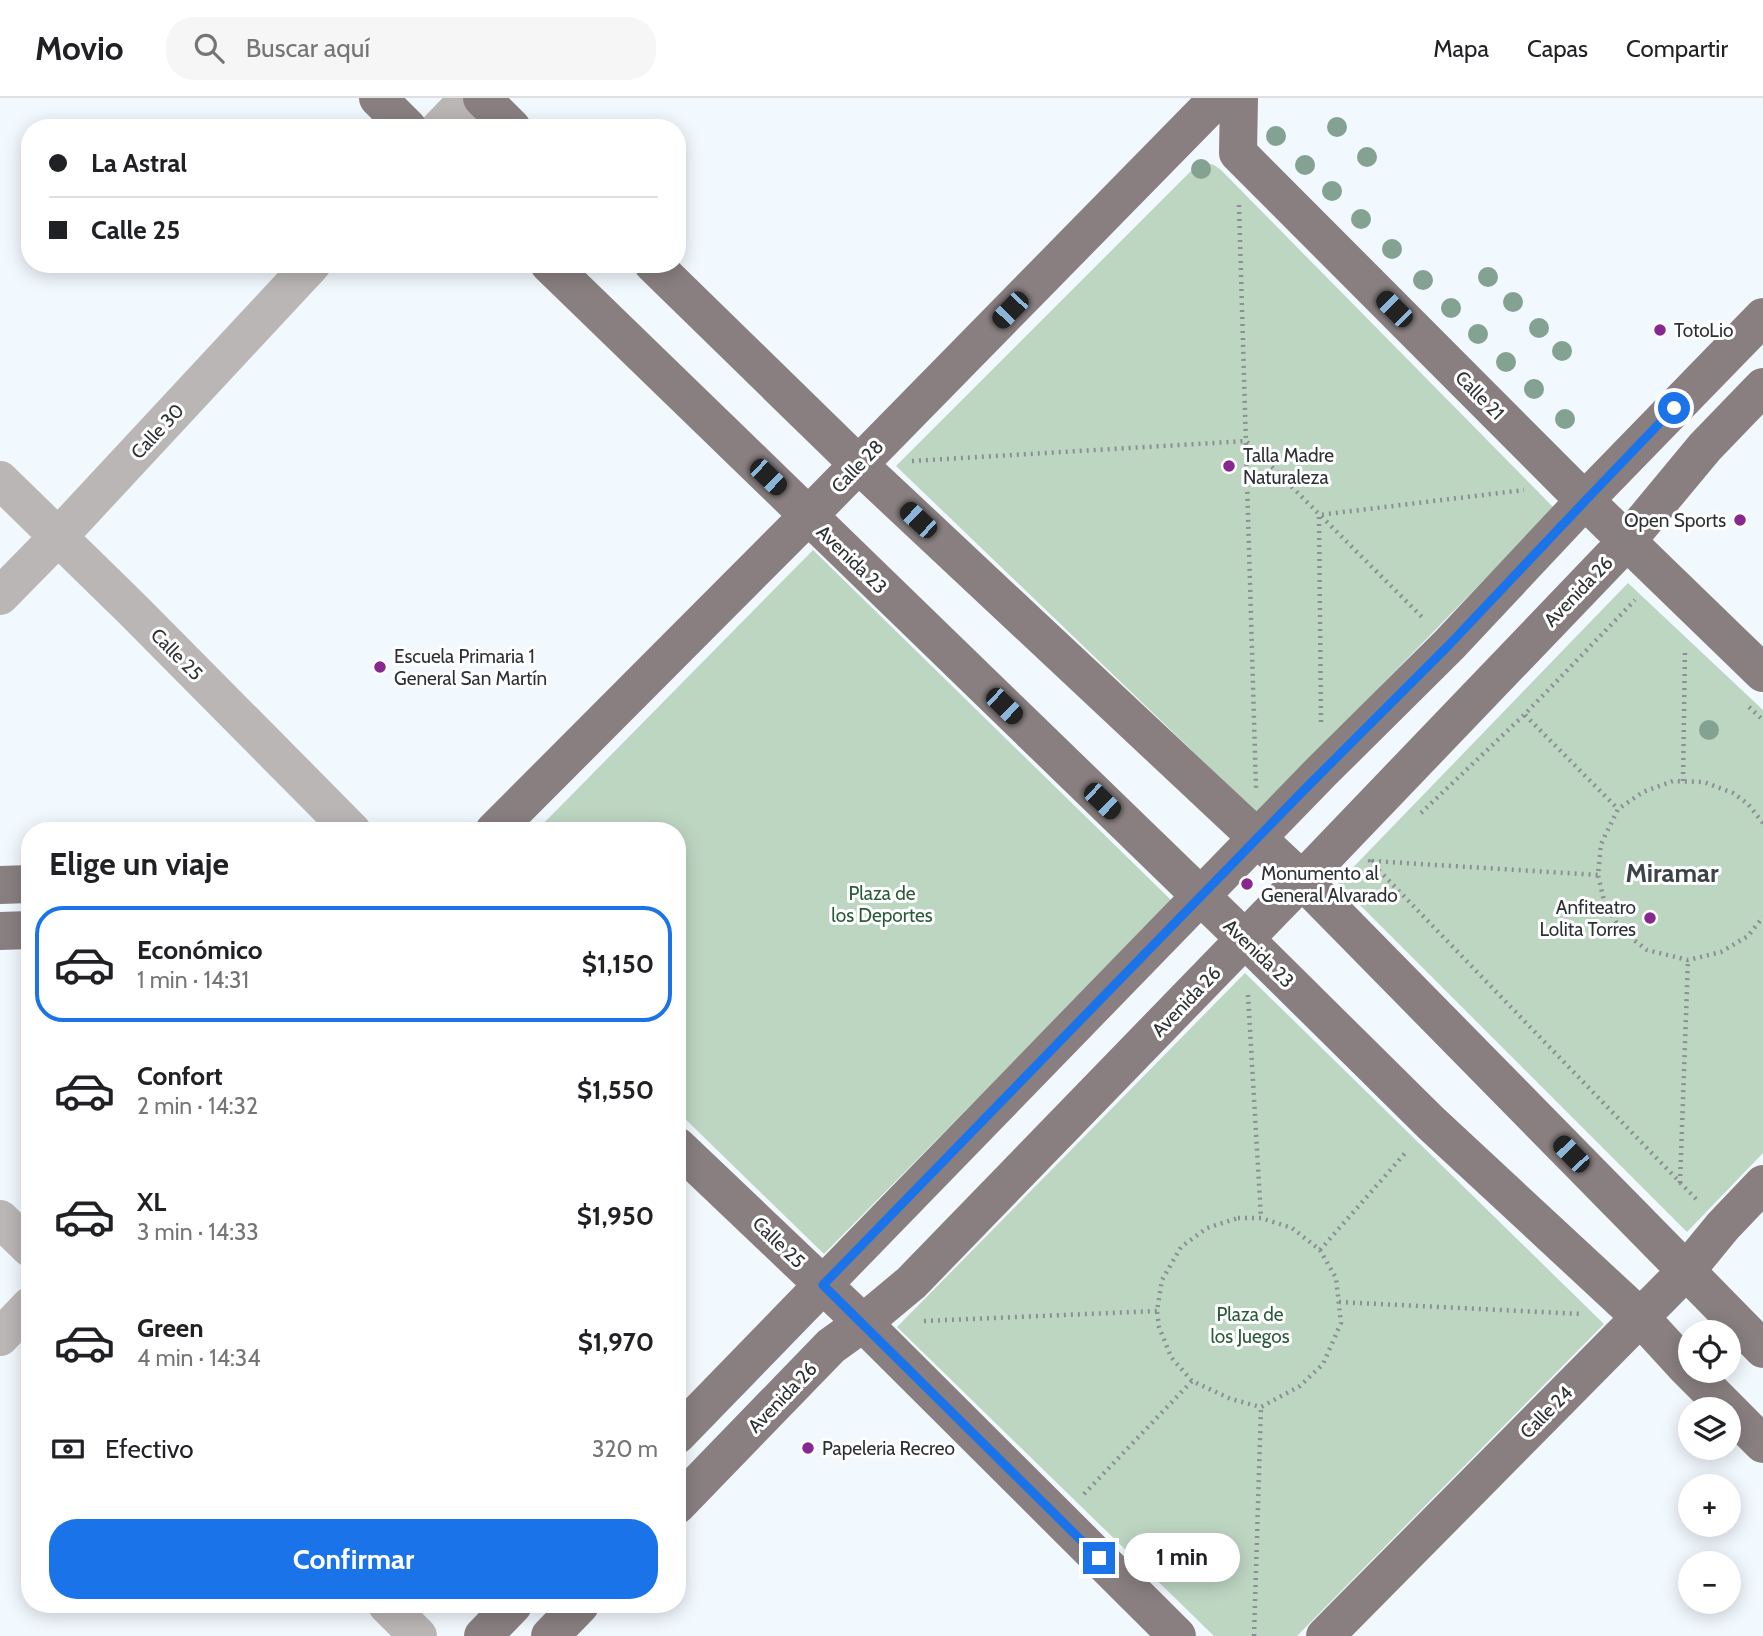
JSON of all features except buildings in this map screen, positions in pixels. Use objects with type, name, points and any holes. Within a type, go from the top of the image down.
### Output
[{"type":"main road","points":[[378,98],[399,119]]},
{"type":"main road","points":[[482,98],[503,119]]},
{"type":"main road","name":"Calle 28","points":[[503,822],[1218,98]]},
{"type":"main road","points":[[1161,155],[1201,145],[1238,153],[1239,98]]},
{"type":"main road","name":"Calle 21","points":[[1238,153],[1627,541],[1753,687]]},
{"type":"main road","name":"Avenida 23","points":[[558,273],[1431,1123],[1640,1317],[1716,1397]]},
{"type":"main road","points":[[662,273],[1248,848],[1302,880],[1763,1349]]},
{"type":"main road","points":[[686,1426],[1321,772],[1449,645],[1577,492],[1763,317]]},
{"type":"main road","name":"Avenida 26","points":[[686,1495],[831,1346],[911,1283],[1627,541],[1705,447],[1763,387]]},
{"type":"main road","points":[[0,885],[21,884]]},
{"type":"main road","points":[[0,931],[21,930]]},
{"type":"main road","name":"Calle 25","points":[[686,1155],[863,1323],[1177,1636]]},
{"type":"main road","name":"Calle 24","points":[[1325,1636],[1686,1271],[1723,1226],[1763,1184]]},
{"type":"main road","name":"Avenida 23","points":[[1741,1422],[1763,1444]]},
{"type":"main road","points":[[483,1636],[505,1613]]},
{"type":"main road","points":[[550,1636],[572,1613]]},
{"type":"street","points":[[449,119],[469,98]]},
{"type":"street","name":"Calle 30","points":[[0,596],[304,273]]},
{"type":"street","name":"Calle 25","points":[[0,480],[343,822]]},
{"type":"street","points":[[0,1219],[21,1239]]},
{"type":"street","points":[[0,1337],[21,1315]]},
{"type":"street","points":[[395,1613],[418,1636]]},
{"type":"path","points":[[1238,153],[1246,442],[1248,848]]},
{"type":"path","points":[[859,464],[1246,442],[1449,645]]},
{"type":"path","points":[[1319,514],[1577,492]]},
{"type":"path","points":[[1319,514],[1321,772]]},
{"type":"path","points":[[1418,815],[1525,715],[1634,600],[1644,609]]},
{"type":"path","points":[[1683,781],[1685,646],[1694,655]]},
{"type":"path","points":[[1753,687],[1763,720]]},
{"type":"path","points":[[1525,715],[1618,808]]},
{"type":"path","points":[[1763,823],[1748,804],[1733,793],[1704,782],[1673,781],[1643,792],[1618,808],[1601,844],[1598,875],[1605,905],[1622,931],[1647,950],[1688,960],[1721,952],[1748,936],[1763,917]]},
{"type":"path","points":[[1370,861],[1380,852]]},
{"type":"path","points":[[1370,861],[1598,875]]},
{"type":"path","points":[[1370,861],[1723,1226]]},
{"type":"path","points":[[1680,1183],[1688,960]]},
{"type":"path","points":[[1248,995],[1261,1218]]},
{"type":"path","points":[[1320,1250],[1431,1123]]},
{"type":"path","points":[[1238,1218],[1261,1218],[1292,1228],[1320,1250],[1336,1278],[1341,1323],[1323,1364],[1300,1386],[1261,1407],[1231,1399],[1192,1381],[1171,1357],[1159,1327],[1157,1311],[1162,1280],[1181,1247],[1207,1228],[1238,1218]]},
{"type":"path","points":[[1339,1302],[1585,1314]]},
{"type":"path","points":[[916,1321],[1157,1311]]},
{"type":"path","points":[[1060,1519],[1192,1381]]},
{"type":"path","points":[[1254,1636],[1261,1407]]},
{"type":"green space","points":[[1207,163],[1221,170],[1554,508],[1257,813],[896,466],[1192,170]]},
{"type":"green space","name":"Plaza de los Deportes","points":[[813,550],[1172,901],[824,1254],[686,1120],[686,822],[545,822]]},
{"type":"green space","points":[[1628,583],[1763,710],[1763,1153],[1687,1232],[1338,883]]},
{"type":"green space","name":"Plaza de los Juegos","points":[[1245,973],[1604,1324],[1297,1636],[1214,1636],[897,1327]]},
{"type":"place","name":"TotoLio","points":[[1660,330]]},
{"type":"place","name":"Talla Madre Naturaleza","points":[[1229,466]]},
{"type":"place","name":"Open Sports","points":[[1740,520]]},
{"type":"place","name":"Escuela Primaria 1 General San Martín","points":[[380,667]]},
{"type":"place","name":"Monumento al General Alvarado","points":[[1247,884]]},
{"type":"place","name":"Anfiteatro Lolita Torres","points":[[1650,918]]},
{"type":"place","name":"Papeleria Recreo","points":[[808,1448]]},
{"type":"district","name":"Miramar","points":[[1672,873]]},
{"type":"route","points":[[1099,1558],[823,1285],[1305,789],[1449,645],[1674,408]]}]
